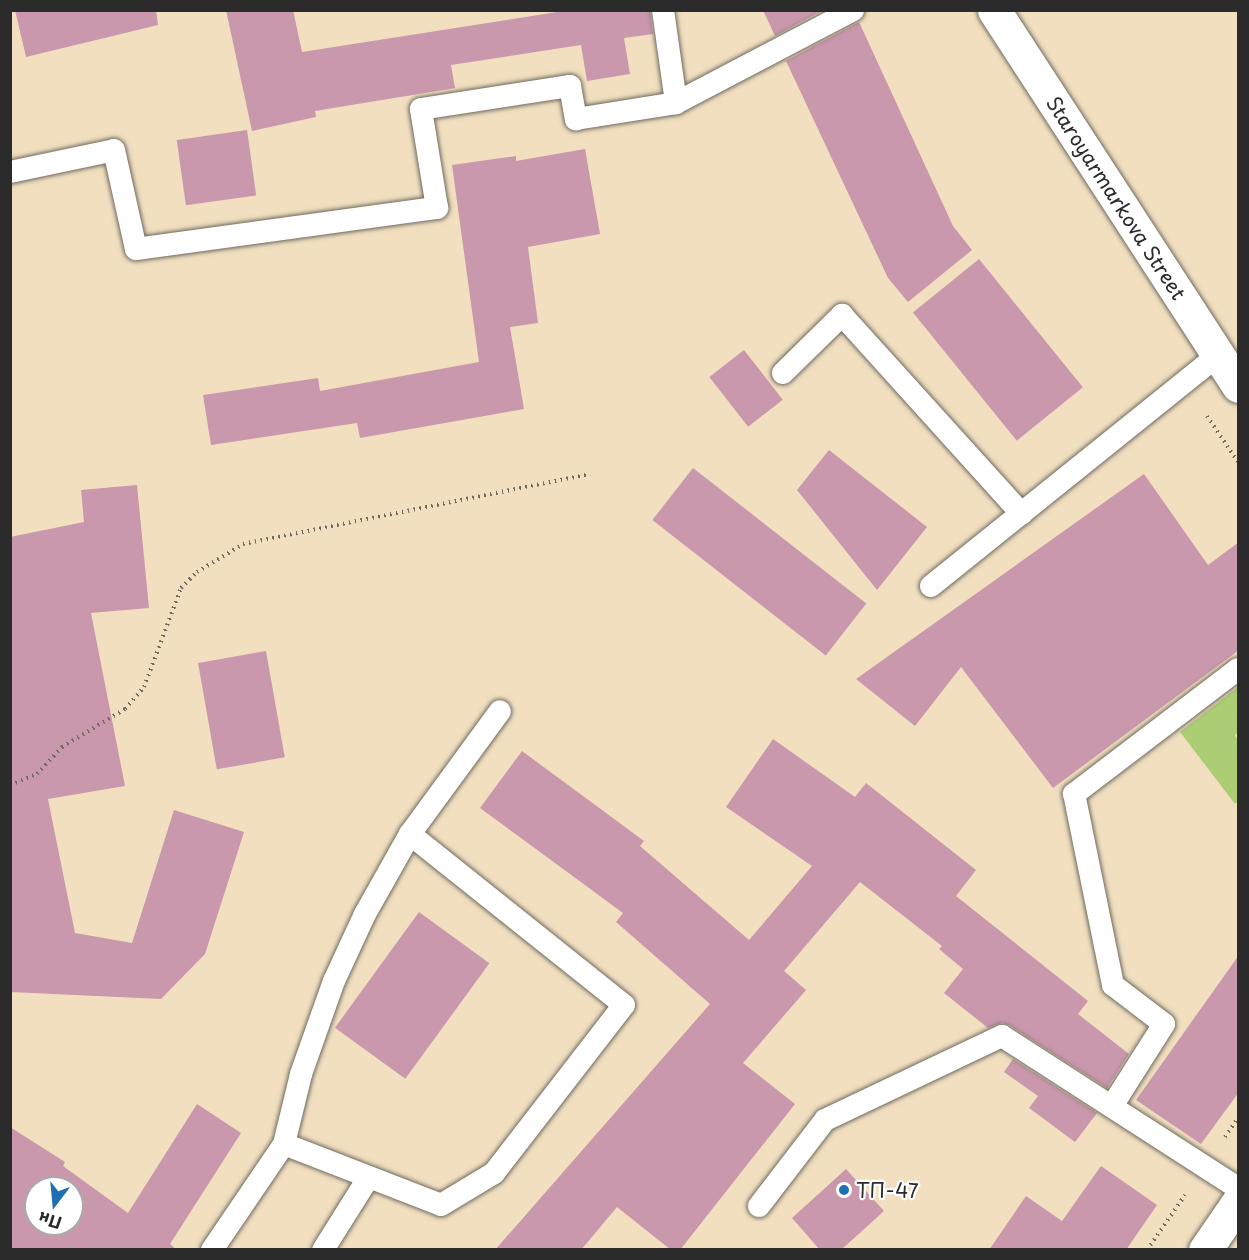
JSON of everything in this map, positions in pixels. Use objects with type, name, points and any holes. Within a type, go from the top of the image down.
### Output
[{"type":"street","name":"Staroyarmarkova Street","points":[[994,10],[1239,386]]},
{"type":"street","points":[[1205,1250],[1239,1202]]},
{"type":"lane","points":[[663,10],[676,103]]},
{"type":"lane","points":[[10,172],[114,150],[135,249],[437,208],[421,109],[570,86],[576,119],[676,103],[853,10]]},
{"type":"lane","points":[[783,373],[842,315],[1022,514]]},
{"type":"lane","points":[[931,586],[1218,355]]},
{"type":"lane","points":[[1112,1107],[1164,1024],[1113,985],[1074,794],[1239,669]]},
{"type":"lane","points":[[212,1250],[284,1144],[301,1074],[334,981],[365,914],[410,834],[500,711]]},
{"type":"lane","points":[[284,1144],[441,1205],[494,1173],[624,1005],[410,834]]},
{"type":"lane","points":[[759,1206],[825,1120],[1002,1036],[1239,1188]]},
{"type":"lane","points":[[323,1250],[369,1177]]},
{"type":"path","points":[[10,785],[37,774],[62,747],[125,709],[144,687],[181,588],[197,572],[243,544],[590,474]]},
{"type":"green space","points":[[1238,687],[1238,732],[1235,735],[1238,741],[1238,801],[1235,804],[1180,732]]},
{"type":"building","points":[[15,10],[156,10],[158,25],[26,57]]},
{"type":"building","points":[[226,10],[293,10],[302,52],[570,10],[650,10],[653,34],[624,38],[630,74],[587,81],[581,45],[451,65],[455,88],[315,111],[316,117],[252,131]]},
{"type":"building","points":[[763,10],[823,10],[775,36]]},
{"type":"building","points":[[859,22],[953,226],[972,250],[908,302],[888,278],[786,61]]},
{"type":"building","points":[[247,130],[256,195],[186,205],[177,140]]},
{"type":"building","points":[[585,149],[600,234],[528,247],[538,323],[510,327],[524,409],[360,438],[357,423],[211,445],[203,395],[318,378],[320,391],[479,362],[452,165],[516,156],[516,161]]},
{"type":"building","points":[[979,259],[1083,387],[1017,441],[913,312]]},
{"type":"building","points":[[744,350],[783,400],[748,427],[709,377]]},
{"type":"building","points":[[829,450],[927,527],[877,590],[797,490]]},
{"type":"building","points":[[693,468],[866,603],[826,655],[652,520]]},
{"type":"building","points":[[1144,474],[1208,565],[1239,542],[1239,650],[1053,788],[961,667],[915,726],[856,679]]},
{"type":"building","points":[[137,485],[149,608],[91,613],[125,786],[48,799],[75,933],[132,943],[174,810],[244,832],[205,954],[161,999],[10,992],[10,537],[84,522],[81,490]]},
{"type":"building","points":[[266,651],[285,757],[217,769],[198,663]]},
{"type":"building","points":[[773,739],[855,797],[866,783],[976,870],[956,896],[1088,1001],[1078,1014],[1129,1054],[1107,1088],[1009,1025],[1002,1023],[988,1028],[944,993],[963,969],[939,949],[942,946],[860,882],[784,971],[806,990],[743,1063],[795,1104],[680,1250],[671,1250],[617,1207],[581,1250],[495,1250],[710,1004],[616,922],[623,913],[480,808],[522,751],[644,841],[640,846],[749,940],[812,866],[726,807]]},
{"type":"building","points":[[419,912],[489,963],[405,1079],[335,1028]]},
{"type":"building","points":[[1239,955],[1239,1092],[1201,1144],[1136,1100]]},
{"type":"building","points":[[1013,1059],[1097,1113],[1075,1142],[1029,1108],[1038,1096],[1004,1072]]},
{"type":"building","points":[[197,1104],[241,1133],[170,1244],[177,1250],[10,1250],[10,1127],[65,1162],[63,1166],[77,1176],[24,1176],[24,1236],[84,1236],[84,1181],[128,1213]]},
{"type":"building","points":[[1101,1166],[1157,1205],[1126,1250],[989,1250],[1026,1196],[1062,1221]]},
{"type":"building","name":"ТП-47","points":[[846,1169],[884,1211],[841,1250],[820,1250],[792,1218]]},
{"type":"place","name":"ТП-47","points":[[844,1190]]}]
